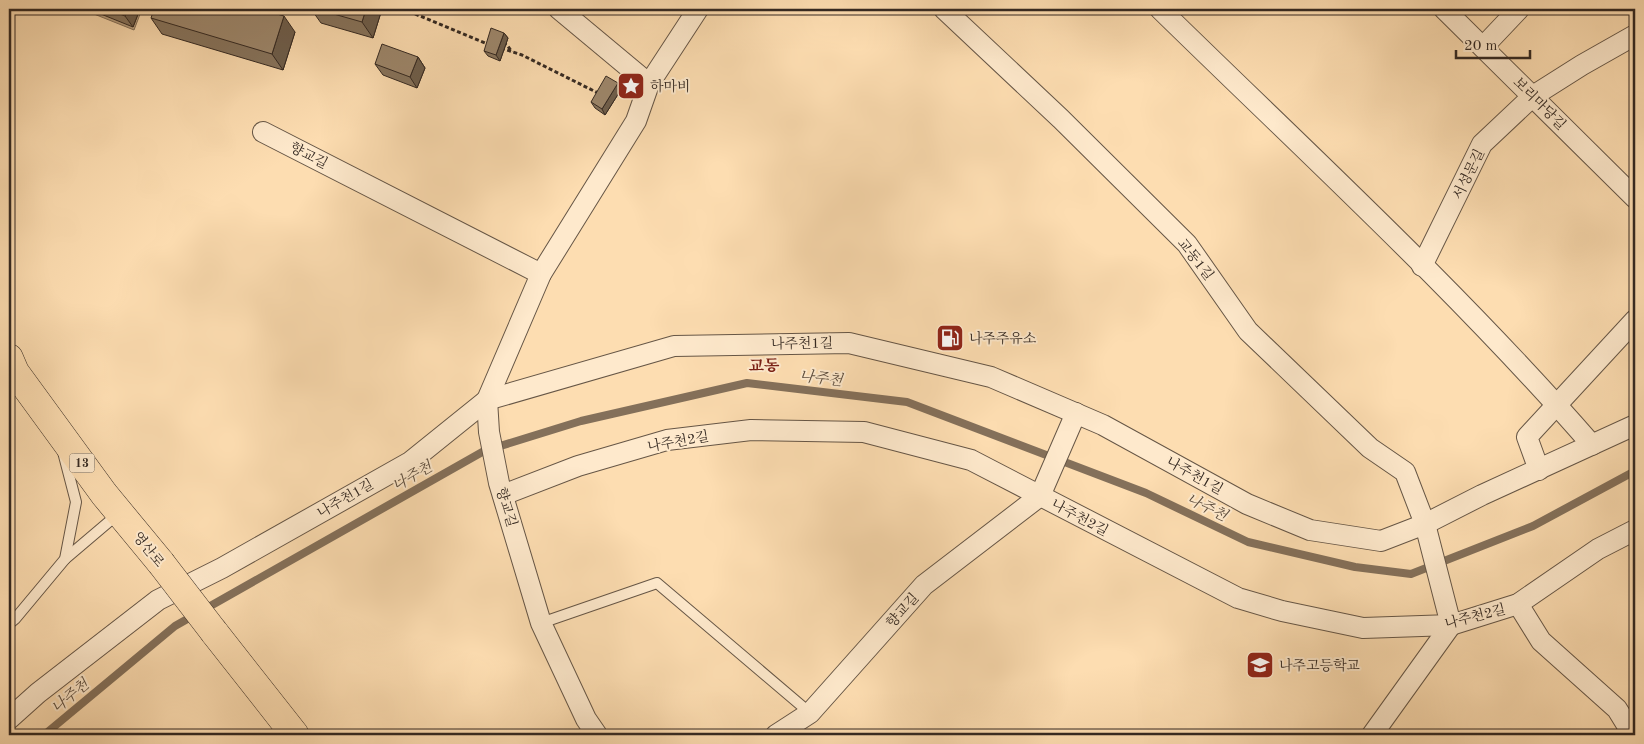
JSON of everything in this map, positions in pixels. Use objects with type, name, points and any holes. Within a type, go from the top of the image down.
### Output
[{"type":"main road","name":"영산로","points":[[9,358],[15,372],[119,513],[161,563],[295,735]]},
{"type":"street","points":[[559,9],[649,84]]},
{"type":"street","name":"향교길","points":[[597,735],[586,719],[541,623],[502,489],[489,432],[487,400],[541,274],[636,121],[649,84],[698,9]]},
{"type":"street","name":"교동1길","points":[[944,9],[1061,119],[1187,244],[1248,331],[1370,448],[1405,472],[1425,524],[1450,625]]},
{"type":"street","points":[[1160,9],[1422,266],[1557,404],[1592,445]]},
{"type":"street","name":"보리마당길","points":[[1444,9],[1635,198]]},
{"type":"street","points":[[1483,47],[1519,9]]},
{"type":"street","name":"서성문길","points":[[1422,266],[1482,144],[1533,96],[1635,35]]},
{"type":"street","name":"향교길","points":[[263,132],[541,274]]},
{"type":"street","points":[[1539,470],[1527,438],[1635,320]]},
{"type":"street","name":"나주천1길","points":[[9,719],[38,693],[158,600],[222,568],[410,462],[487,400],[674,346],[849,343],[991,377],[1103,425],[1247,504],[1310,530],[1380,541],[1425,524],[1482,495],[1635,425]]},
{"type":"street","points":[[1040,496],[1076,413]]},
{"type":"street","name":"나주천2길","points":[[502,489],[667,440],[751,430],[864,432],[972,460],[1238,598],[1282,611],[1363,628],[1450,625],[1518,604],[1598,549],[1635,530]]},
{"type":"street","name":"향교길","points":[[776,735],[810,713],[924,585],[1040,496]]},
{"type":"street","points":[[1518,604],[1541,641],[1626,710],[1633,735]]},
{"type":"street","points":[[1372,735],[1450,625]]},
{"type":"lane","points":[[55,425],[76,502],[65,559]]},
{"type":"lane","points":[[9,624],[65,559],[119,513]]},
{"type":"lane","points":[[541,623],[657,583],[810,713]]},
{"type":"path","points":[[403,9],[484,43],[512,52],[593,89],[608,99]]},
{"type":"path","points":[[484,43],[491,39]]},
{"type":"path","points":[[499,42],[507,45],[512,52]]},
{"type":"path","points":[[484,43],[488,49]]},
{"type":"path","points":[[495,52],[504,54],[512,52]]},
{"type":"path","points":[[593,89],[602,91]]},
{"type":"path","points":[[593,89],[598,97]]},
{"type":"shaded area","points":[[90,9],[142,9],[134,30],[89,12]]},
{"type":"building","points":[[107,9],[128,9],[125,16]]},
{"type":"building","points":[[154,9],[259,9],[284,16],[272,54],[151,18]]},
{"type":"building","points":[[316,9],[366,9],[362,22]]},
{"type":"building","points":[[491,28],[504,33],[496,55],[484,51]]},
{"type":"building","points":[[382,44],[418,57],[410,77],[375,64]]},
{"type":"building","points":[[606,76],[618,83],[602,109],[591,102]]},
{"type":"waterway","name":"나주천","points":[[44,735],[175,626],[484,451],[581,421],[747,383],[907,402],[1146,493],[1248,542],[1355,567],[1411,574],[1533,526],[1635,471]]},
{"type":"place","name":"하마비","points":[[631,86]]},
{"type":"place","name":"나주주유소","points":[[950,338]]},
{"type":"place","name":"나주고등학교","points":[[1260,665]]},
{"type":"district","name":"교동","points":[[764,365]]}]
